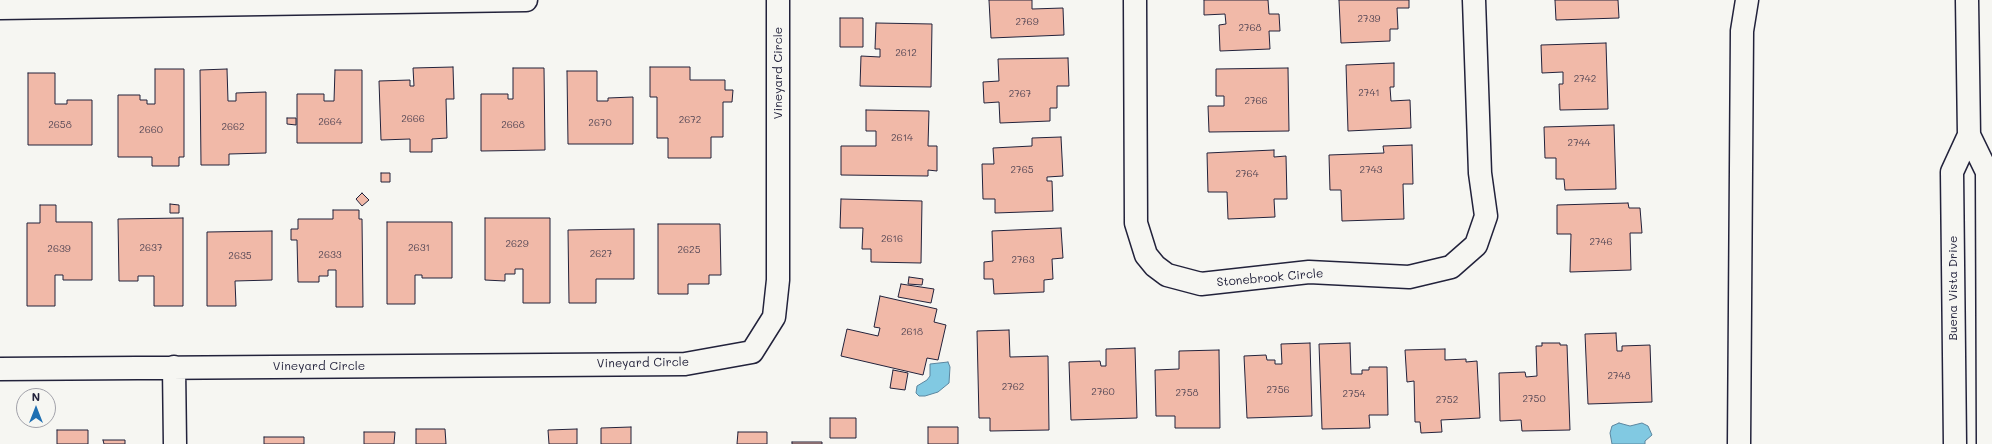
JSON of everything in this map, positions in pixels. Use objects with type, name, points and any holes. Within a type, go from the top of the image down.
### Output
[{"type":"street","points":[[0,8],[526,0]]},
{"type":"street","name":"Vineyard Circle","points":[[0,369],[685,364],[752,352],[774,317],[778,280],[778,0]]},
{"type":"street","name":"Stonebrook Circle","points":[[1135,0],[1136,223],[1146,255],[1155,266],[1167,275],[1201,284],[1309,272],[1409,277],[1451,267],[1476,245],[1486,216],[1480,173],[1474,0]]},
{"type":"street","points":[[1739,444],[1742,31],[1747,0]]},
{"type":"street","name":"Buena Vista Drive","points":[[1955,444],[1952,172],[1969,135],[1967,0]]},
{"type":"street","name":"Buena Vista Drive","points":[[1969,135],[1988,172],[1988,444]]},
{"type":"street","points":[[174,367],[175,444]]},
{"type":"water","points":[[948,362],[950,367],[949,383],[938,392],[925,396],[919,396],[916,393],[917,386],[927,380],[930,376],[930,364]]},
{"type":"water","points":[[1619,423],[1630,426],[1642,423],[1648,426],[1652,435],[1645,441],[1645,444],[1612,444],[1610,433],[1612,426]]},
{"type":"building","points":[[989,0],[1032,0],[1032,9],[1063,8],[1064,35],[991,38]]},
{"type":"building","points":[[1204,0],[1268,0],[1269,14],[1279,14],[1280,31],[1269,31],[1270,49],[1220,51],[1219,25],[1226,24],[1225,14],[1204,15]]},
{"type":"building","points":[[1339,0],[1409,0],[1409,8],[1397,8],[1398,29],[1390,29],[1390,41],[1341,43]]},
{"type":"building","points":[[1555,0],[1618,0],[1619,18],[1556,20]]},
{"type":"building","points":[[840,18],[863,18],[863,47],[840,47]]},
{"type":"building","points":[[876,23],[932,24],[931,87],[860,86],[861,56],[880,57],[880,49],[875,49]]},
{"type":"building","points":[[1606,43],[1608,109],[1560,110],[1559,84],[1563,84],[1563,72],[1542,73],[1541,45]]},
{"type":"building","points":[[1068,58],[1069,86],[1057,86],[1057,108],[1050,108],[1050,121],[1000,123],[999,102],[984,103],[983,82],[999,81],[998,59]]},
{"type":"building","points":[[1394,63],[1394,87],[1390,87],[1391,101],[1410,100],[1411,128],[1348,131],[1346,65]]},
{"type":"building","points":[[453,67],[454,99],[446,99],[447,138],[432,139],[432,152],[410,152],[410,139],[381,140],[379,81],[410,80],[410,86],[414,86],[413,68]]},
{"type":"building","points":[[650,67],[690,67],[690,80],[725,80],[725,90],[733,90],[732,102],[723,102],[723,137],[711,137],[711,158],[668,158],[668,138],[657,138],[657,97],[650,97]]},
{"type":"building","points":[[513,68],[544,68],[545,150],[481,151],[481,94],[508,94],[508,99],[513,99]]},
{"type":"building","points":[[1288,68],[1289,131],[1209,132],[1208,106],[1224,106],[1224,96],[1216,96],[1216,69]]},
{"type":"building","points":[[155,69],[184,69],[184,157],[179,157],[179,166],[152,166],[152,157],[118,157],[118,95],[140,95],[140,100],[147,100],[147,104],[155,104]]},
{"type":"building","points":[[227,69],[228,101],[236,101],[236,93],[266,92],[266,153],[229,154],[229,165],[201,165],[200,70]]},
{"type":"building","points":[[335,70],[362,70],[362,143],[297,143],[297,94],[324,94],[324,101],[334,101]]},
{"type":"building","points":[[567,71],[597,71],[597,101],[608,101],[608,98],[633,97],[633,144],[568,144]]},
{"type":"building","points":[[28,73],[55,73],[55,104],[67,104],[67,100],[92,100],[92,145],[28,145]]},
{"type":"building","points":[[866,110],[929,111],[928,146],[937,146],[937,171],[928,170],[928,176],[841,175],[841,146],[876,146],[876,131],[866,131]]},
{"type":"building","points":[[287,118],[296,118],[296,125],[287,124]]},
{"type":"building","points":[[1614,125],[1616,189],[1565,190],[1564,179],[1556,179],[1556,158],[1545,158],[1544,127]]},
{"type":"building","points":[[1061,137],[1063,176],[1047,177],[1047,181],[1052,181],[1053,211],[995,213],[995,199],[983,199],[982,164],[994,164],[993,148],[1032,146],[1032,138]]},
{"type":"building","points":[[1412,145],[1413,184],[1403,184],[1404,219],[1342,221],[1341,190],[1330,190],[1329,155],[1384,153],[1383,146]]},
{"type":"building","points":[[1274,150],[1274,157],[1286,156],[1287,199],[1274,199],[1275,217],[1228,219],[1227,192],[1208,192],[1207,153]]},
{"type":"building","points":[[381,173],[390,173],[390,182],[381,182]]},
{"type":"building","points":[[362,193],[369,200],[362,206],[356,199]]},
{"type":"building","points":[[841,199],[922,201],[921,263],[871,262],[871,249],[862,249],[863,228],[840,228]]},
{"type":"building","points":[[1628,203],[1629,208],[1640,208],[1642,233],[1630,233],[1631,270],[1570,272],[1571,234],[1557,234],[1557,205]]},
{"type":"building","points":[[170,204],[179,205],[179,213],[170,213]]},
{"type":"building","points":[[40,205],[56,205],[56,222],[92,222],[92,280],[63,280],[63,275],[55,275],[55,306],[27,306],[27,223],[40,223]]},
{"type":"building","points":[[333,210],[359,210],[359,219],[362,219],[363,307],[336,307],[336,270],[328,270],[328,276],[319,276],[319,282],[298,282],[297,240],[291,240],[291,229],[298,229],[298,219],[333,219]]},
{"type":"building","points":[[183,218],[183,306],[154,306],[154,276],[138,276],[138,281],[119,281],[118,219]]},
{"type":"building","points":[[485,218],[550,218],[550,303],[523,303],[523,269],[515,269],[515,274],[505,274],[505,281],[485,280]]},
{"type":"building","points":[[387,222],[452,222],[452,278],[422,278],[422,275],[415,275],[415,304],[387,304]]},
{"type":"building","points":[[658,224],[720,224],[721,275],[709,275],[709,284],[688,284],[688,294],[658,294]]},
{"type":"building","points":[[1061,228],[1063,258],[1052,259],[1053,279],[1044,280],[1044,292],[994,294],[993,279],[984,279],[984,262],[993,261],[992,231]]},
{"type":"building","points":[[634,229],[634,279],[596,279],[596,303],[569,303],[568,230]]},
{"type":"building","points":[[272,231],[272,280],[235,281],[236,306],[207,306],[207,232]]},
{"type":"building","points":[[909,277],[923,279],[922,285],[908,284]]},
{"type":"building","points":[[901,284],[934,289],[931,303],[898,297]]},
{"type":"building","points":[[880,296],[937,309],[934,322],[946,325],[938,360],[927,358],[923,375],[841,356],[847,329],[878,336],[880,328],[874,327]]},
{"type":"building","points":[[1009,330],[1010,357],[1048,356],[1049,430],[990,431],[990,418],[979,418],[977,331]]},
{"type":"building","points":[[1616,333],[1617,351],[1622,351],[1622,346],[1650,345],[1652,402],[1588,404],[1585,334]]},
{"type":"building","points":[[1310,343],[1312,416],[1247,418],[1244,356],[1266,355],[1267,360],[1275,360],[1275,364],[1282,364],[1281,344]]},
{"type":"building","points":[[1350,343],[1351,374],[1362,374],[1362,370],[1369,370],[1369,367],[1387,367],[1388,415],[1369,415],[1370,428],[1322,429],[1319,344]]},
{"type":"building","points":[[1542,343],[1560,343],[1560,345],[1567,345],[1570,430],[1522,431],[1521,420],[1500,421],[1499,373],[1525,372],[1526,377],[1537,376],[1536,346],[1542,346]]},
{"type":"building","points":[[1135,348],[1137,418],[1071,420],[1069,362],[1100,361],[1101,366],[1106,366],[1106,349]]},
{"type":"building","points":[[1445,349],[1445,360],[1466,359],[1466,362],[1477,361],[1480,418],[1441,420],[1442,432],[1421,433],[1420,422],[1415,422],[1414,381],[1407,382],[1405,350]]},
{"type":"building","points":[[1219,350],[1220,428],[1175,428],[1175,416],[1156,416],[1155,370],[1179,369],[1179,351]]},
{"type":"building","points":[[893,370],[908,373],[905,390],[890,388]]},
{"type":"building","points":[[830,418],[856,418],[856,438],[830,438]]},
{"type":"building","points":[[631,427],[631,444],[601,444],[601,428]]},
{"type":"building","points":[[928,427],[958,427],[958,444],[928,444]]},
{"type":"building","points":[[416,429],[445,429],[446,444],[416,444]]},
{"type":"building","points":[[577,429],[577,444],[549,444],[548,430]]},
{"type":"building","points":[[57,430],[88,430],[88,444],[57,444]]},
{"type":"building","points":[[364,432],[395,432],[394,444],[364,444]]},
{"type":"building","points":[[738,432],[767,432],[767,444],[737,444]]},
{"type":"building","points":[[264,437],[304,437],[304,444],[264,444]]},
{"type":"building","points":[[103,440],[125,440],[125,444],[104,444]]},
{"type":"building","points":[[792,442],[822,442],[822,444],[792,444]]}]
